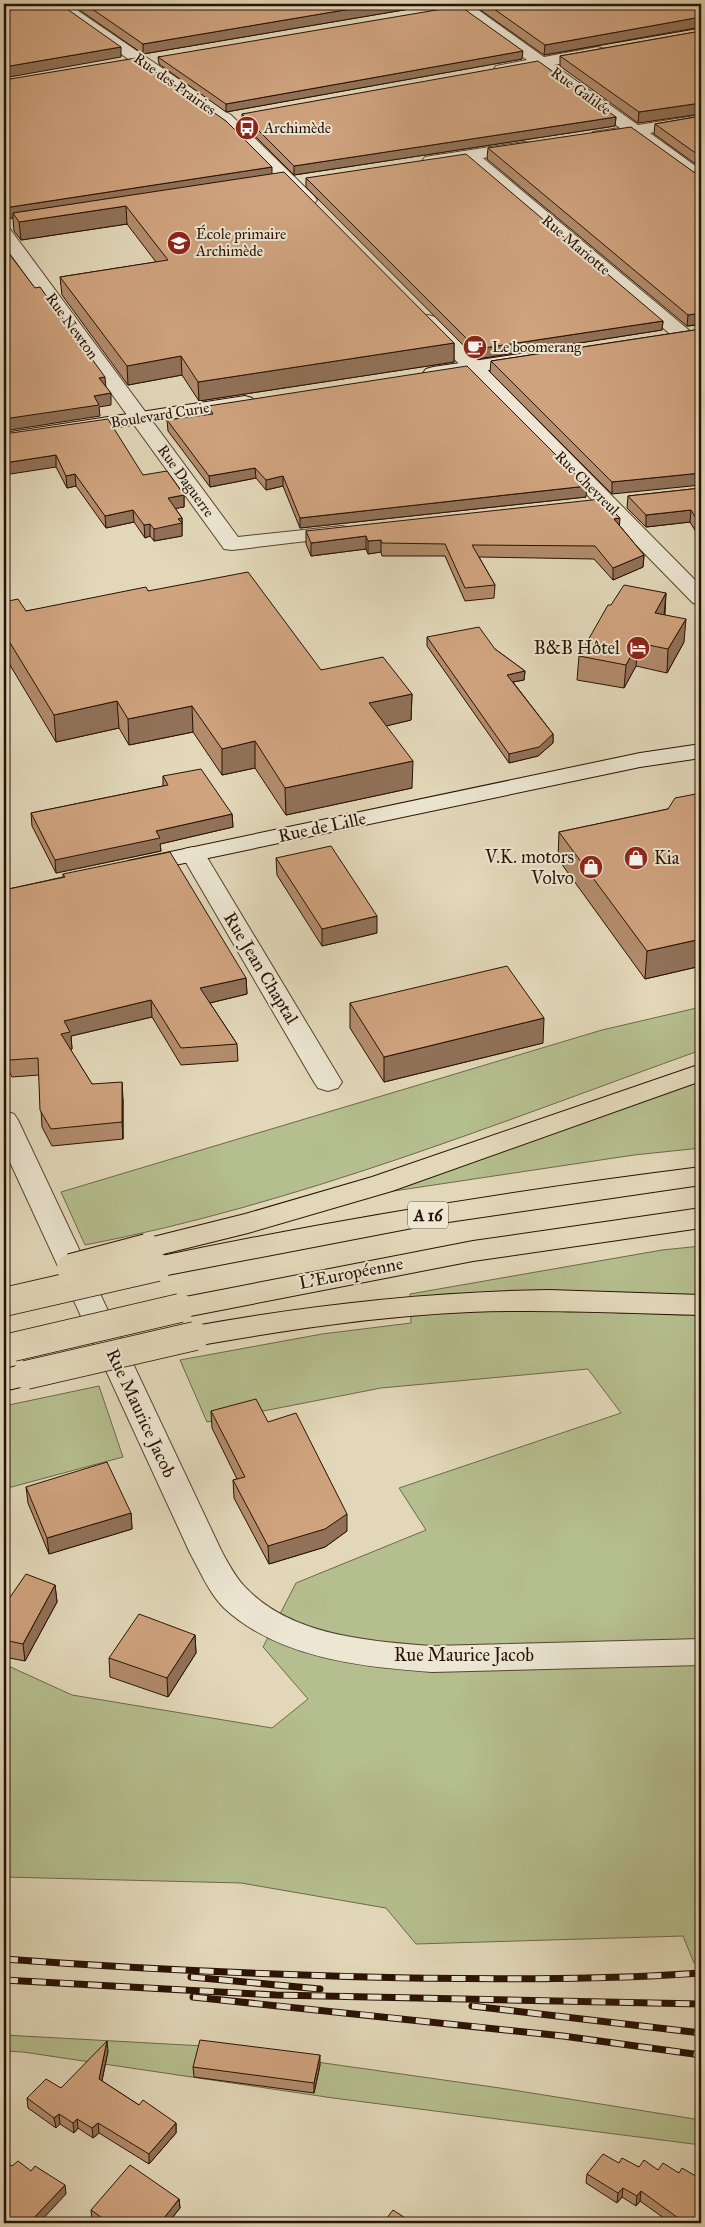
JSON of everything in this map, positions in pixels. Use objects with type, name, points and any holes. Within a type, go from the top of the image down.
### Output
[{"type":"highway","points":[[4,1286],[152,1257],[248,1223],[382,1184],[701,1072]]},
{"type":"highway","name":"A 16","points":[[4,1302],[152,1257],[566,1193],[701,1176]]},
{"type":"highway","name":"L'Européenne","points":[[8,1349],[180,1308],[463,1252],[701,1218]]},
{"type":"highway","points":[[15,1377],[195,1336],[343,1313],[438,1304],[574,1300],[701,1305]]},
{"type":"street","name":"Rue des Prairies","points":[[58,4],[233,117],[322,214]]},
{"type":"street","points":[[443,9],[462,5]]},
{"type":"street","name":"Rue Galilée","points":[[462,5],[701,178]]},
{"type":"street","points":[[483,72],[616,49]]},
{"type":"street","points":[[122,64],[161,57]]},
{"type":"street","points":[[587,138],[701,120]]},
{"type":"street","points":[[419,163],[538,145]]},
{"type":"street","name":"Rue Mariotte","points":[[469,155],[692,334]]},
{"type":"street","points":[[272,185],[311,179]]},
{"type":"street","points":[[4,226],[22,223]]},
{"type":"street","name":"Rue Newton","points":[[4,233],[140,418]]},
{"type":"street","points":[[415,309],[474,367]]},
{"type":"street","points":[[661,338],[692,334]]},
{"type":"street","points":[[418,376],[541,357]]},
{"type":"street","name":"Rue Chevreul","points":[[474,367],[701,598]]},
{"type":"street","name":"Boulevard Curie","points":[[4,439],[263,399]]},
{"type":"street","name":"Rue Daguerre","points":[[140,418],[232,544],[360,530]]},
{"type":"street","points":[[585,506],[630,501]]},
{"type":"street","name":"Rue de Lille","points":[[640,760],[701,742]]},
{"type":"street","name":"Rue de Lille","points":[[118,870],[640,760],[701,750]]},
{"type":"street","name":"Rue Jean Chaptal","points":[[194,854],[328,1082]]},
{"type":"street","name":"Rue Maurice Jacob","points":[[4,1120],[206,1553],[234,1597],[254,1614],[282,1628],[316,1641],[396,1657],[432,1659],[701,1652]]},
{"type":"green space","points":[[701,1007],[701,1050],[397,1160],[242,1208],[164,1228],[85,1245],[61,1192],[602,1030]]},
{"type":"green space","points":[[701,1080],[701,1148],[634,1155],[387,1192]]},
{"type":"green space","points":[[701,1246],[701,1962],[694,1963],[683,1936],[416,1944],[386,1908],[241,1883],[4,1877],[4,1664],[72,1695],[272,1728],[308,1699],[263,1647],[296,1583],[426,1530],[399,1488],[621,1413],[588,1369],[381,1388],[207,1422],[180,1360],[322,1334],[411,1323],[410,1294],[662,1250]]},
{"type":"green space","points":[[99,1386],[123,1457],[4,1489],[4,1406]]},
{"type":"green space","points":[[4,2035],[204,2046],[500,2088],[701,2120],[701,2145],[333,2098],[23,2052],[4,2051]]},
{"type":"building","points":[[4,4],[60,4],[121,47],[4,67]]},
{"type":"building","points":[[85,4],[380,4],[143,44]]},
{"type":"building","points":[[487,4],[701,4],[701,17],[545,45]]},
{"type":"building","points":[[460,6],[523,51],[226,104],[158,57]]},
{"type":"building","points":[[701,31],[701,103],[639,112],[560,56]]},
{"type":"building","points":[[136,58],[226,121],[272,167],[4,208],[4,80]]},
{"type":"building","points":[[538,61],[616,117],[294,166],[242,114]]},
{"type":"building","points":[[701,116],[701,157],[655,124]]},
{"type":"building","points":[[631,127],[695,173],[701,173],[701,313],[688,315],[488,148]]},
{"type":"building","points":[[466,154],[663,321],[477,349],[306,178]]},
{"type":"building","points":[[284,172],[454,343],[198,382],[181,356],[127,366],[60,277],[168,260],[126,206],[19,222],[13,213]]},
{"type":"building","points":[[4,247],[35,288],[40,287],[105,377],[99,378],[111,393],[94,396],[99,405],[4,419]]},
{"type":"building","points":[[701,329],[701,473],[612,482],[491,361]]},
{"type":"building","points":[[467,366],[587,486],[300,518],[283,476],[266,480],[255,468],[209,476],[167,420],[213,414],[208,406]]},
{"type":"building","points":[[108,419],[143,475],[167,471],[184,495],[168,498],[182,518],[178,519],[182,523],[154,529],[150,524],[144,525],[133,510],[105,516],[75,474],[66,476],[56,455],[4,463],[4,434]]},
{"type":"building","points":[[701,488],[700,525],[691,510],[646,515],[628,496]]},
{"type":"building","points":[[601,499],[620,518],[614,519],[644,555],[613,568],[595,546],[472,545],[495,585],[465,588],[445,544],[382,543],[381,540],[368,541],[366,536],[311,543],[306,531]]},
{"type":"building","points":[[248,572],[321,670],[383,657],[412,694],[369,703],[413,761],[285,788],[255,741],[222,749],[192,706],[128,719],[117,701],[54,715],[4,633],[4,602],[18,599],[26,611],[146,587],[148,591]]},
{"type":"building","points":[[624,585],[666,593],[655,613],[686,619],[668,649],[638,643],[626,665],[579,656],[608,605],[611,605]]},
{"type":"building","points":[[479,627],[495,649],[525,671],[507,675],[553,734],[539,747],[509,754],[427,637]]},
{"type":"building","points":[[201,769],[232,814],[156,831],[160,838],[55,860],[31,813],[168,785],[163,776]]},
{"type":"building","points":[[701,793],[701,939],[647,951],[559,832],[668,809],[675,798]]},
{"type":"building","points":[[331,846],[377,916],[322,929],[276,858]]},
{"type":"building","points":[[170,852],[246,978],[200,988],[237,1044],[181,1048],[151,1000],[64,1021],[70,1032],[61,1034],[92,1084],[122,1082],[122,1122],[51,1129],[40,1110],[38,1058],[10,1060],[4,1047],[4,890],[65,877],[63,874]]},
{"type":"building","points":[[507,966],[544,1018],[384,1057],[350,1003]]},
{"type":"building","points":[[256,1399],[268,1422],[296,1413],[347,1514],[325,1529],[268,1546],[233,1480],[245,1477],[211,1411]]},
{"type":"building","points":[[107,1462],[131,1513],[47,1538],[26,1487]]},
{"type":"building","points":[[26,1574],[55,1585],[23,1644],[4,1640],[4,1606]]},
{"type":"building","points":[[139,1614],[195,1635],[167,1678],[109,1658]]},
{"type":"building","points":[[200,2040],[320,2055],[314,2083],[193,2067]]},
{"type":"building","points":[[107,2041],[99,2079],[139,2105],[143,2100],[176,2123],[149,2154],[98,2123],[92,2128],[77,2119],[73,2123],[59,2114],[54,2118],[27,2098],[46,2079],[61,2088]]},
{"type":"building","points":[[603,2154],[619,2163],[622,2158],[639,2167],[644,2160],[658,2170],[663,2163],[679,2173],[682,2168],[701,2179],[701,2214],[694,2223],[685,2223],[641,2191],[637,2196],[623,2188],[618,2193],[587,2174]]},
{"type":"building","points":[[4,2161],[12,2166],[18,2161],[31,2171],[35,2166],[65,2185],[29,2223],[4,2223]]},
{"type":"building","points":[[130,2165],[179,2199],[160,2223],[109,2223],[91,2210]]},
{"type":"building","points":[[393,2210],[413,2223],[383,2223]]},
{"type":"railway","points":[[4,1959],[207,1971],[411,1978],[592,1978],[701,1973]]},
{"type":"railway","points":[[191,1977],[320,1989]]},
{"type":"railway","points":[[4,1980],[276,1995],[701,2004]]},
{"type":"railway","points":[[193,1997],[563,2036],[701,2055]]},
{"type":"railway","points":[[472,2006],[701,2033]]},
{"type":"place","name":"Archimède","points":[[247,128]]},
{"type":"place","name":"École primaire Archimède","points":[[179,243]]},
{"type":"place","name":"Le boomerang","points":[[475,347]]},
{"type":"place","name":"B&B Hôtel","points":[[638,648]]},
{"type":"place","name":"Kia","points":[[636,858]]},
{"type":"place","name":"V.K. motors Volvo","points":[[591,867]]}]
